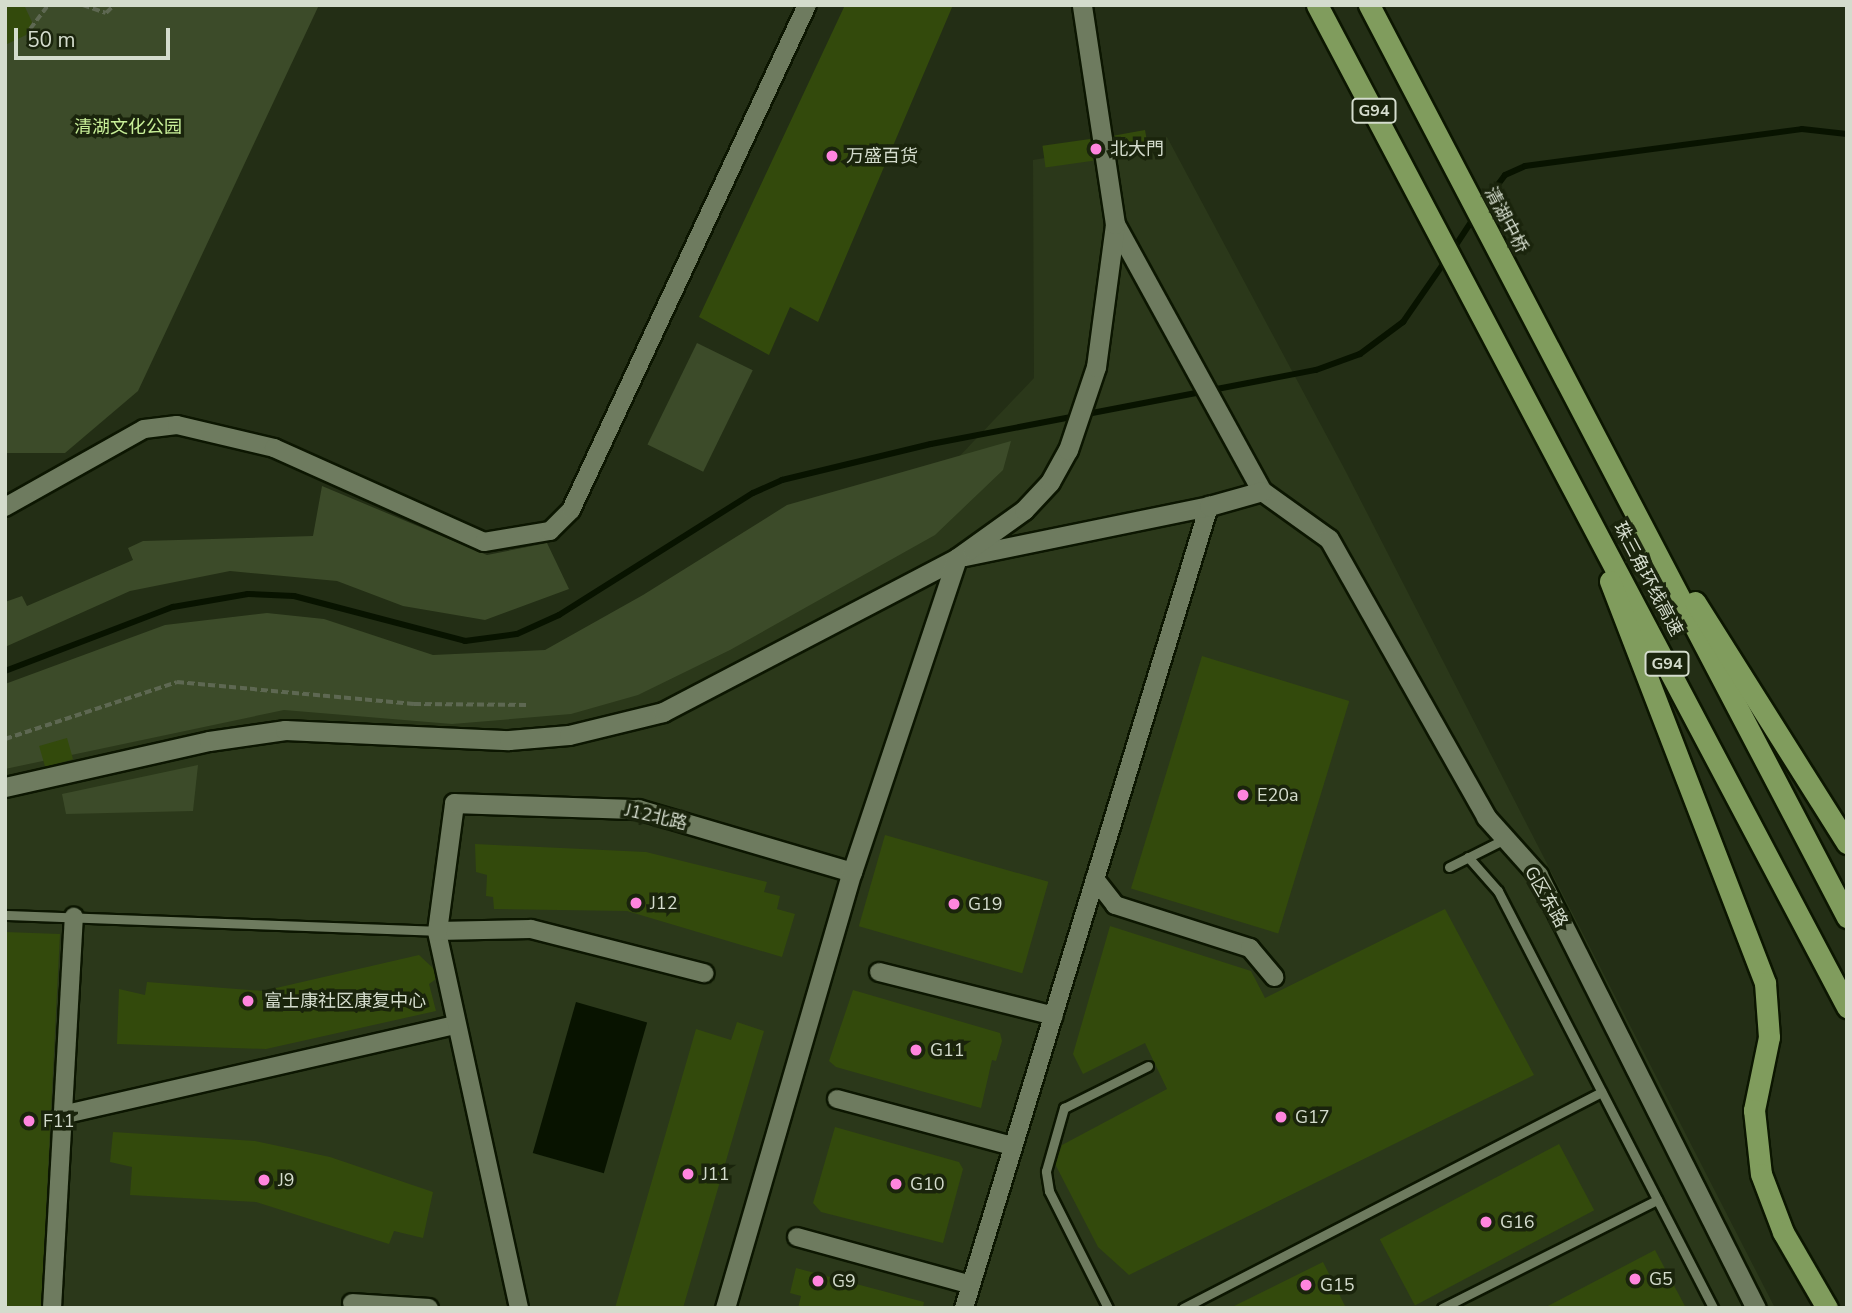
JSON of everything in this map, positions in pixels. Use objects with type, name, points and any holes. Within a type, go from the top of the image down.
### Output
[{"type":"highway","name":"珠三角环线高速","points":[[1317,5],[1487,320],[1847,1007]]},
{"type":"highway","name":"清湖中桥","points":[[1369,5],[1515,285]]},
{"type":"highway","name":"珠三角环线高速","points":[[1515,285],[1847,917]]},
{"type":"highway","points":[[1609,465],[1847,843]]},
{"type":"highway","points":[[1573,485],[1765,983],[1769,1037],[1754,1110],[1761,1174],[1783,1232],[1827,1308]]},
{"type":"street","points":[[5,507],[144,429],[177,425],[274,448],[484,542],[550,530],[571,510],[807,5]]},
{"type":"street","points":[[5,787],[209,741],[285,730],[509,740],[569,735],[663,712],[957,558],[1024,510],[1050,482],[1068,450],[1096,367],[1115,224],[1082,5]]},
{"type":"street","points":[[957,558],[1209,506],[1262,491],[1115,224]]},
{"type":"street","name":"G区东路","points":[[1262,491],[1329,539],[1486,817],[1538,875],[1756,1308]]},
{"type":"street","points":[[964,1308],[1209,506]]},
{"type":"street","points":[[725,1308],[852,872],[957,558]]},
{"type":"street","name":"J12北路","points":[[437,931],[454,803],[638,809],[852,872]]},
{"type":"street","points":[[1095,879],[1115,905],[1251,948],[1274,977]]},
{"type":"street","points":[[52,1308],[74,918]]},
{"type":"street","points":[[519,1308],[437,931],[531,929],[704,973]]},
{"type":"street","points":[[879,972],[1054,1016]]},
{"type":"street","points":[[62,1115],[456,1024]]},
{"type":"street","points":[[836,1099],[1013,1146]]},
{"type":"street","points":[[797,1237],[971,1285]]},
{"type":"street","points":[[352,1303],[429,1308]]},
{"type":"lane","points":[[1449,867],[1505,839]]},
{"type":"lane","points":[[1468,857],[1498,891],[1713,1308]]},
{"type":"lane","points":[[5,915],[437,931]]},
{"type":"lane","points":[[1108,1308],[1049,1191],[1046,1171],[1064,1108],[1148,1066]]},
{"type":"lane","points":[[1183,1308],[1602,1092]]},
{"type":"lane","points":[[1442,1308],[1657,1199]]},
{"type":"path","points":[[30,29],[48,5]]},
{"type":"path","points":[[83,5],[106,13],[114,5]]},
{"type":"path","points":[[5,739],[177,682],[414,704],[526,705]]},
{"type":"shaded area","points":[[1167,137],[1345,470],[1775,1308],[5,1308],[5,720],[556,693],[893,526],[1034,378],[1033,160]]},
{"type":"shaded area","points":[[576,1002],[647,1022],[604,1173],[533,1153]]},
{"type":"green space","name":"清湖文化公园","points":[[5,5],[319,5],[138,391],[65,453],[5,453]]},
{"type":"green space","points":[[697,343],[753,370],[703,472],[647,445]]},
{"type":"green space","points":[[1011,441],[1003,470],[935,535],[730,650],[638,695],[571,714],[452,724],[284,710],[5,769],[5,684],[165,625],[267,613],[324,619],[433,655],[545,650],[643,595],[787,505]]},
{"type":"green space","points":[[322,486],[487,555],[547,543],[569,589],[485,620],[403,606],[337,581],[230,571],[130,591],[5,647],[5,602],[22,596],[27,606],[133,560],[128,548],[143,541],[313,536]]},
{"type":"green space","points":[[198,765],[193,811],[66,814],[62,794]]},
{"type":"building","points":[[5,5],[24,5],[32,22],[26,35],[5,45]]},
{"type":"building","name":"万盛百货","points":[[845,5],[953,5],[818,322],[790,307],[769,355],[699,317]]},
{"type":"building","points":[[1145,130],[1149,152],[1118,157],[1114,135]]},
{"type":"building","points":[[1090,139],[1093,161],[1046,167],[1042,146]]},
{"type":"building","name":"E20a","points":[[1202,656],[1349,701],[1278,933],[1131,888]]},
{"type":"building","points":[[67,738],[73,759],[45,767],[39,746]]},
{"type":"building","name":"G19","points":[[885,835],[1048,882],[1022,973],[859,926]]},
{"type":"building","name":"J12","points":[[475,844],[646,852],[767,882],[764,892],[780,896],[777,909],[795,914],[782,957],[627,911],[494,909],[493,897],[486,896],[487,875],[476,872]]},
{"type":"building","name":"G17","points":[[1445,909],[1534,1075],[1129,1275],[1098,1247],[1055,1164],[1062,1145],[1167,1089],[1145,1043],[1083,1074],[1073,1054],[1110,926],[1251,971],[1265,998]]},
{"type":"building","name":"F11","points":[[5,932],[60,934],[41,1308],[5,1308]]},
{"type":"building","points":[[419,955],[434,969],[436,979],[429,984],[436,1011],[266,1049],[117,1044],[119,989],[145,995],[147,982],[263,991]]},
{"type":"building","name":"G11","points":[[853,990],[1000,1033],[1002,1041],[996,1061],[992,1060],[981,1108],[836,1067],[829,1061]]},
{"type":"building","name":"J11","points":[[737,1022],[764,1031],[683,1308],[615,1308],[696,1029],[731,1040]]},
{"type":"building","name":"G10","points":[[835,1127],[959,1162],[963,1169],[943,1243],[821,1212],[813,1203]]},
{"type":"building","name":"J9","points":[[113,1132],[255,1141],[330,1157],[433,1192],[423,1238],[394,1231],[389,1244],[256,1202],[130,1195],[132,1167],[110,1162]]},
{"type":"building","name":"G16","points":[[1559,1144],[1594,1210],[1415,1306],[1380,1239]]},
{"type":"building","name":"G5","points":[[1655,1250],[1686,1308],[1544,1308]]},
{"type":"building","name":"G15","points":[[1323,1262],[1346,1308],[1230,1308]]},
{"type":"building","name":"G9","points":[[796,1268],[924,1302],[923,1308],[798,1308],[801,1296],[790,1293]]},
{"type":"waterway","points":[[1481,207],[1505,175],[1525,166],[1802,129],[1847,134]]},
{"type":"waterway","points":[[1452,251],[1475,216]]},
{"type":"waterway","points":[[5,671],[173,607],[248,594],[294,596],[465,641],[517,634],[559,615],[753,493],[782,480],[931,444],[1316,370],[1360,354],[1403,322],[1446,260]]},
{"type":"place","name":"北大門","points":[[1096,149]]},
{"type":"place","name":"万盛百货","points":[[832,156]]},
{"type":"place","name":"E20a","points":[[1243,795]]},
{"type":"place","name":"J12","points":[[636,903]]},
{"type":"place","name":"G19","points":[[954,904]]},
{"type":"place","name":"富士康社区康复中心","points":[[248,1001]]},
{"type":"place","name":"G11","points":[[916,1050]]},
{"type":"place","name":"G17","points":[[1281,1117]]},
{"type":"place","name":"F11","points":[[29,1121]]},
{"type":"place","name":"J11","points":[[688,1174]]},
{"type":"place","name":"J9","points":[[264,1180]]},
{"type":"place","name":"G10","points":[[896,1184]]},
{"type":"place","name":"G16","points":[[1486,1222]]},
{"type":"place","name":"G5","points":[[1635,1279]]},
{"type":"place","name":"G9","points":[[818,1281]]},
{"type":"place","name":"G15","points":[[1306,1285]]}]
